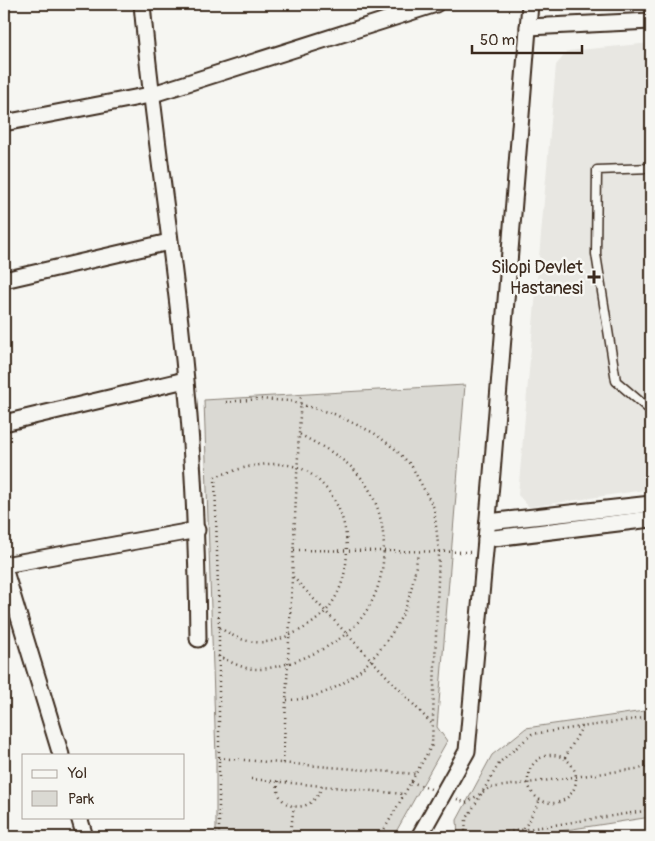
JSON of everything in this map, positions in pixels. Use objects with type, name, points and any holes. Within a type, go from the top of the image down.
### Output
[{"type":"street","points":[[142,4],[150,95],[170,242],[185,380],[197,530],[198,639]]},
{"type":"street","points":[[4,123],[150,95],[436,4]]},
{"type":"street","points":[[419,837],[467,751],[486,546],[530,4]]},
{"type":"street","points":[[528,28],[651,21]]},
{"type":"street","points":[[4,280],[170,242]]},
{"type":"street","points":[[4,423],[185,380]]},
{"type":"street","points":[[488,522],[651,504]]},
{"type":"street","points":[[486,546],[651,519]]},
{"type":"street","points":[[60,754],[4,566],[197,530]]},
{"type":"street","points":[[79,818],[85,837]]},
{"type":"lane","points":[[651,168],[597,170],[596,254],[616,381],[651,411]]},
{"type":"path","points":[[283,763],[301,394]]},
{"type":"path","points":[[226,402],[260,399],[300,403],[334,414],[374,433],[395,449],[411,465],[434,508],[439,553],[431,723],[432,745],[380,837]]},
{"type":"path","points":[[218,656],[238,666],[254,670],[289,663],[329,648],[359,621],[378,586],[384,552],[379,512],[363,480],[339,455],[299,434]]},
{"type":"path","points":[[219,837],[218,656],[220,627],[215,477],[240,468],[272,464],[298,467],[322,483],[337,502],[348,537],[346,567],[335,596],[317,620],[277,641],[252,643],[232,636],[220,627]]},
{"type":"path","points":[[294,550],[439,553],[486,546]]},
{"type":"path","points":[[287,700],[301,700],[314,696],[345,682],[372,660],[388,639],[405,608],[413,583],[418,553]]},
{"type":"path","points":[[292,577],[431,723]]},
{"type":"path","points":[[651,717],[532,734],[500,762],[466,820],[465,832],[476,837],[651,810]]},
{"type":"path","points":[[564,758],[582,727]]},
{"type":"path","points":[[551,755],[564,758],[572,764],[576,776],[576,786],[567,799],[551,804],[540,800],[530,791],[528,783],[531,766],[537,760],[551,755]]},
{"type":"path","points":[[219,758],[416,774]]},
{"type":"path","points":[[411,782],[466,803],[489,788],[651,766]]},
{"type":"path","points":[[251,779],[404,794]]},
{"type":"path","points":[[278,782],[276,790],[280,798],[294,806],[311,804],[318,797],[322,786]]},
{"type":"path","points":[[524,829],[540,800]]},
{"type":"path","points":[[290,836],[294,806]]},
{"type":"path","points":[[281,837],[295,837]]},
{"type":"shaded area","name":"Silopi Devlet Hastanesi","points":[[651,43],[651,489],[529,507],[518,495],[556,65],[568,51]]},
{"type":"green space","points":[[465,385],[437,727],[447,741],[393,837],[216,837],[216,757],[204,400]]},
{"type":"green space","points":[[651,710],[651,817],[520,837],[458,837],[457,820],[492,755],[526,728]]},
{"type":"place","name":"Silopi Devlet Hastanesi","points":[[594,277]]}]
